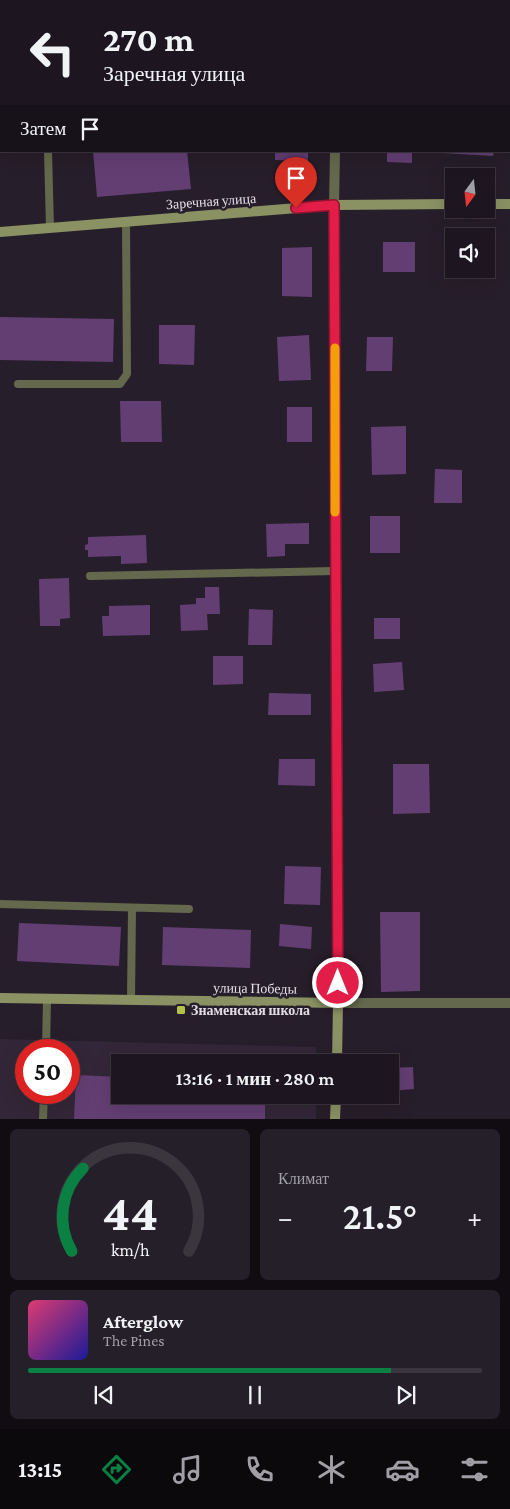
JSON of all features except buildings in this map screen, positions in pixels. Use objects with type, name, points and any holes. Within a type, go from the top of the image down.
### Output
[{"type":"main road","name":"Заречная улица","points":[[0,232],[334,205],[445,204]]},
{"type":"main road","points":[[495,204],[510,204]]},
{"type":"main road","points":[[334,205],[337,1054]]},
{"type":"main road","name":"улица Победы","points":[[0,998],[338,1003]]},
{"type":"main road","points":[[335,1119],[336,1104]]},
{"type":"street","points":[[334,205],[335,152]]},
{"type":"street","name":"улица Победы","points":[[338,1003],[510,1003]]},
{"type":"lane","points":[[48,152],[50,228]]},
{"type":"lane","points":[[18,384],[120,384],[127,374],[126,221]]},
{"type":"lane","points":[[90,576],[335,570]]},
{"type":"lane","points":[[0,904],[189,909]]},
{"type":"lane","points":[[130,1000],[132,908]]},
{"type":"lane","points":[[46,1039],[47,999]]},
{"type":"lane","points":[[43,1119],[44,1104]]},
{"type":"shaded area","points":[[0,1039],[15,1039],[15,1104],[80,1104],[80,1041],[316,1047],[316,1054],[111,1054],[111,1104],[316,1104],[316,1119],[0,1119]]},
{"type":"slow traffic","points":[[335,348],[335,512]]},
{"type":"place","name":"Знаменская школа","points":[[181,1010]]},
{"type":"route","points":[[296,208],[334,205],[338,983]]}]
